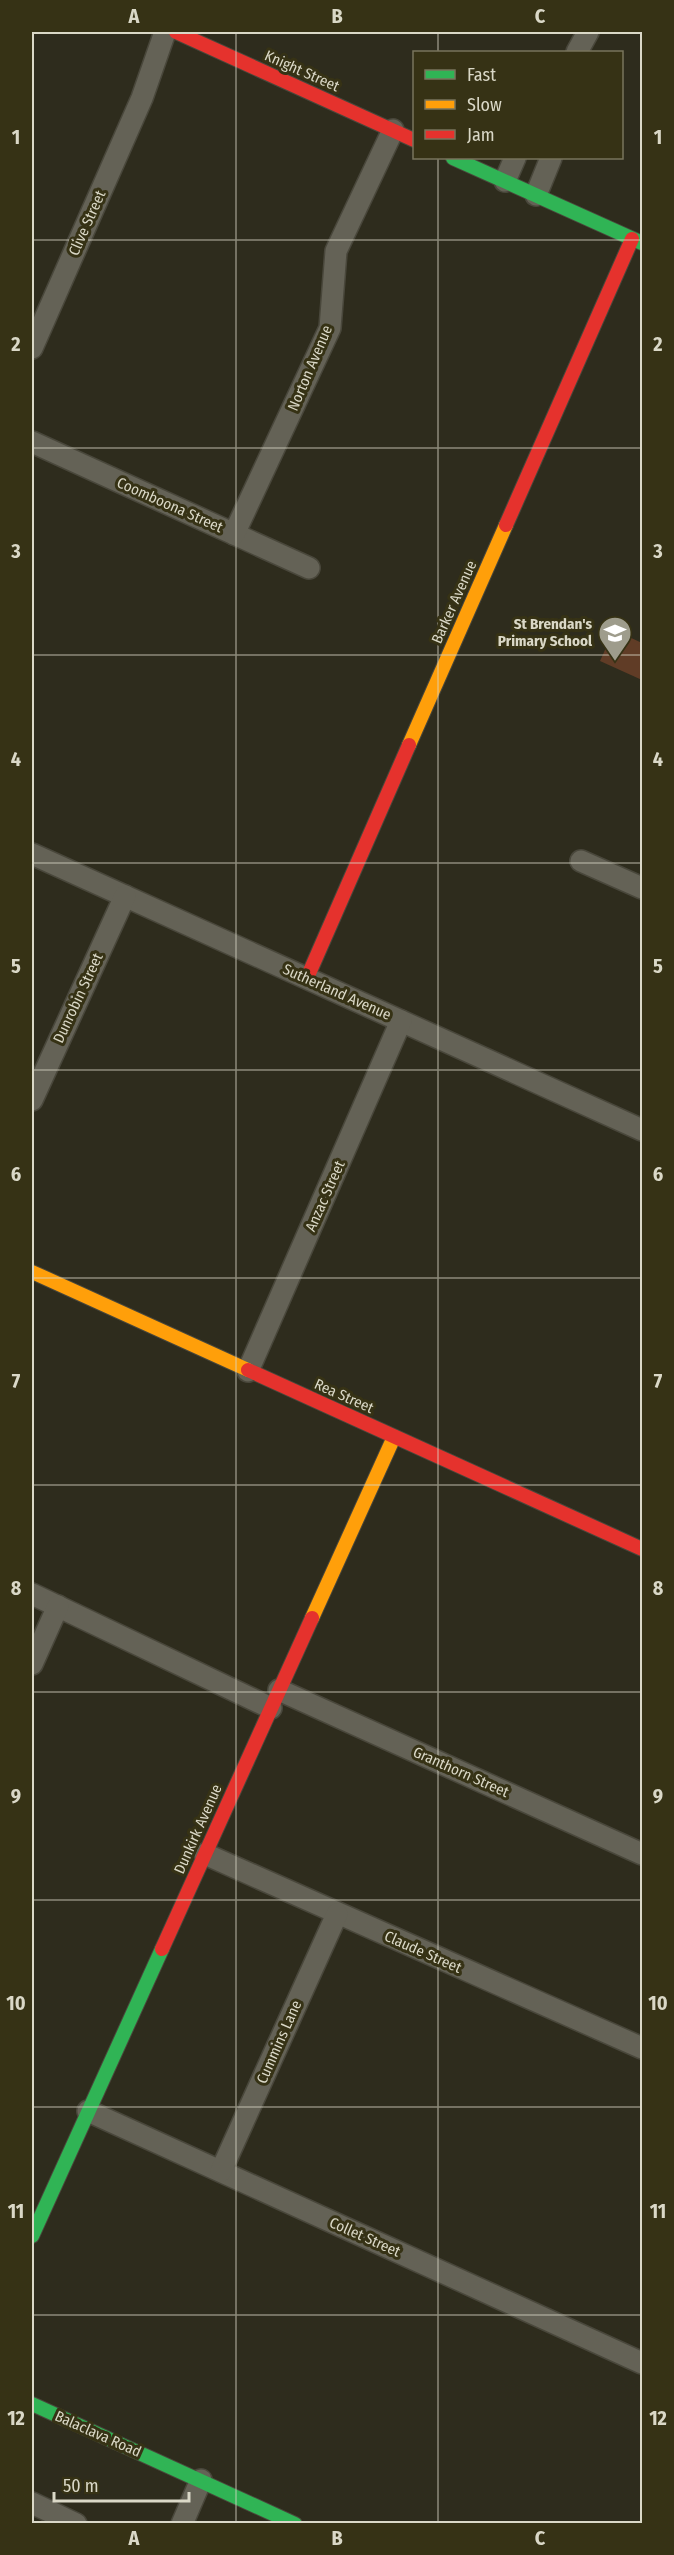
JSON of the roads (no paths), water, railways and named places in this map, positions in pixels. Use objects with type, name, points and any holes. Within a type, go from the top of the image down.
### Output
[{"type":"street","name":"Clive Street","points":[[32,348],[142,98],[169,55],[173,32]]},
{"type":"street","name":"Knight Street","points":[[173,32],[413,140]]},
{"type":"street","name":"Norton Avenue","points":[[234,534],[330,328],[336,250],[393,130]]},
{"type":"street","points":[[455,159],[637,241]]},
{"type":"street","points":[[505,181],[516,159]]},
{"type":"street","points":[[536,195],[551,159]]},
{"type":"street","name":"Barker Avenue","points":[[307,978],[637,241]]},
{"type":"street","name":"Coomboona Street","points":[[32,442],[309,568]]},
{"type":"street","name":"Sutherland Avenue","points":[[32,854],[642,1130]]},
{"type":"street","points":[[581,861],[642,888]]},
{"type":"street","name":"Dunrobin Street","points":[[32,1100],[125,896]]},
{"type":"street","name":"Anzac Street","points":[[248,1371],[401,1021]]},
{"type":"street","name":"Rea Street","points":[[32,1272],[642,1549]]},
{"type":"street","name":"Dunkirk Avenue","points":[[32,2236],[394,1437]]},
{"type":"street","name":"Granthorn Street","points":[[32,1594],[642,1854]]},
{"type":"street","points":[[32,1664],[58,1606]]},
{"type":"street","name":"Claude Street","points":[[205,1854],[642,2048]]},
{"type":"street","name":"Cummins Lane","points":[[220,2171],[337,1914]]},
{"type":"street","name":"Collet Street","points":[[88,2111],[642,2363]]},
{"type":"street","name":"Balaclava Road","points":[[32,2404],[295,2523]]},
{"type":"street","points":[[182,2523],[201,2481]]},
{"type":"street","points":[[32,2503],[76,2523]]},
{"type":"place","name":"St Brendan's Primary School","points":[[615,662]]}]
